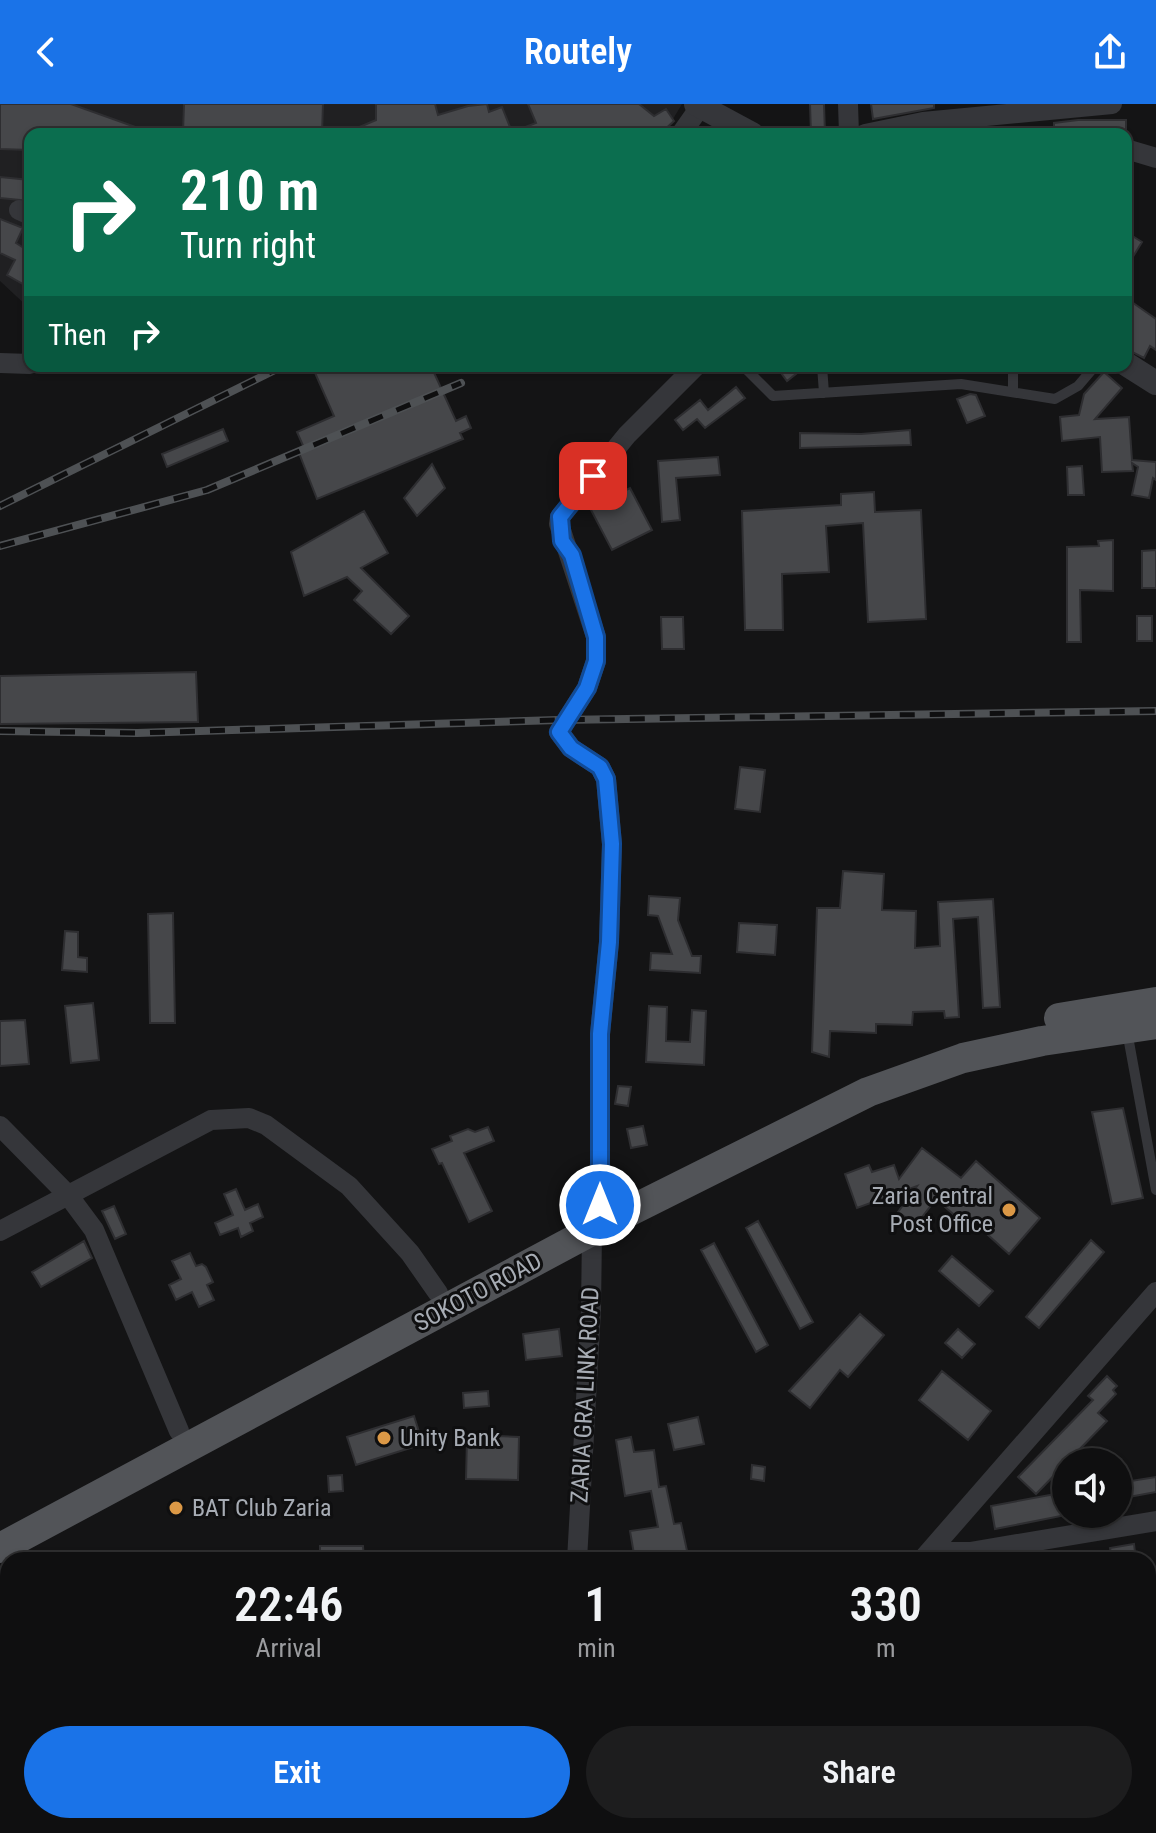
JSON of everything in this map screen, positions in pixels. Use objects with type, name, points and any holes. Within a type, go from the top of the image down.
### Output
[{"type":"main road","name":"SOKOTO ROAD","points":[[0,1548],[813,1098],[911,1054],[1024,1025],[1156,1002]]},
{"type":"main road","name":"SOKOTO ROAD","points":[[0,1527],[438,1293],[917,1072],[1042,1041],[1142,1026]]},
{"type":"street","points":[[848,104],[849,128]]},
{"type":"street","points":[[894,128],[923,122],[1112,104]]},
{"type":"street","points":[[685,128],[698,105],[741,128]]},
{"type":"street","points":[[1132,151],[1156,158]]},
{"type":"street","points":[[0,363],[24,364]]},
{"type":"street","points":[[1132,368],[1156,383]]},
{"type":"street","name":"ZARIA GRA LINK ROAD","points":[[577,1552],[596,1218],[600,1034],[609,942],[612,844],[606,779],[600,767],[571,748],[559,732],[587,688],[596,661],[596,637],[559,524],[560,517],[627,435],[690,372]]},
{"type":"street","points":[[0,1231],[211,1120],[249,1118],[286,1138],[349,1186],[401,1241],[438,1293]]},
{"type":"street","points":[[0,1126],[68,1195],[94,1230],[179,1431]]},
{"type":"street","points":[[929,1552],[1156,1292]]},
{"type":"street","points":[[970,1552],[1156,1521]]},
{"type":"lane","points":[[749,372],[773,396],[961,384],[1055,399],[1078,386],[1090,372]]},
{"type":"lane","points":[[822,372],[824,393]]},
{"type":"lane","points":[[1013,372],[1013,392]]},
{"type":"lane","points":[[1142,1026],[1156,1190]]},
{"type":"shaded area","points":[[0,104],[682,104],[668,128],[24,128],[24,303],[0,281]]},
{"type":"building","points":[[0,104],[71,104],[138,128],[24,128],[24,150],[0,149]]},
{"type":"building","points":[[184,104],[323,104],[322,128],[183,128]]},
{"type":"building","points":[[376,104],[435,104],[438,115],[487,104],[489,112],[502,107],[510,128],[357,128],[376,120]]},
{"type":"building","points":[[528,104],[639,104],[654,116],[666,109],[674,121],[666,128],[523,128],[536,123]]},
{"type":"building","points":[[810,104],[824,104],[825,128],[811,128]]},
{"type":"building","points":[[871,104],[934,104],[934,108],[873,119]]},
{"type":"building","points":[[1126,120],[1126,128],[1054,128],[1054,123]]},
{"type":"building","points":[[0,177],[24,179],[24,200],[0,198]]},
{"type":"building","points":[[0,219],[23,228],[16,243],[24,248],[24,285],[7,275],[15,260],[0,253]]},
{"type":"building","points":[[1132,236],[1142,242],[1132,258]]},
{"type":"building","points":[[1132,302],[1156,319],[1156,350],[1150,346],[1144,358],[1132,352]]},
{"type":"building","points":[[315,372],[434,372],[456,421],[466,416],[471,428],[460,433],[463,439],[317,499],[299,453],[305,450],[297,432],[334,416]]},
{"type":"building","points":[[780,372],[798,372],[787,381]]},
{"type":"building","points":[[1104,372],[1122,388],[1095,419],[1129,417],[1132,460],[1156,462],[1156,480],[1153,478],[1149,498],[1132,495],[1138,467],[1132,463],[1133,471],[1102,472],[1100,437],[1062,441],[1060,417],[1079,415],[1084,394]]},
{"type":"building","points":[[736,387],[745,398],[705,428],[697,419],[683,430],[675,420],[700,400],[708,410]]},
{"type":"building","points":[[976,395],[985,416],[967,423],[957,399]]},
{"type":"building","points":[[223,429],[228,441],[167,467],[162,454]]},
{"type":"building","points":[[910,430],[911,445],[800,448],[800,433],[861,434]]},
{"type":"building","points":[[581,450],[589,461],[576,470],[568,459]]},
{"type":"building","points":[[718,457],[720,475],[676,478],[680,520],[662,522],[658,461]]},
{"type":"building","points":[[432,464],[445,488],[417,516],[404,498]]},
{"type":"building","points":[[1082,466],[1084,495],[1068,495],[1067,467]]},
{"type":"building","points":[[630,488],[652,530],[612,550],[590,508]]},
{"type":"building","points":[[874,492],[875,512],[921,510],[926,619],[868,622],[863,523],[826,526],[829,572],[782,574],[783,630],[745,630],[742,511],[841,505],[841,494]]},
{"type":"building","points":[[364,511],[388,553],[361,568],[409,616],[391,634],[354,600],[362,591],[347,577],[304,596],[291,552]]},
{"type":"building","points":[[1113,540],[1113,591],[1080,590],[1081,642],[1067,642],[1067,547],[1099,546],[1098,541]]},
{"type":"building","points":[[1156,550],[1156,588],[1142,588],[1142,551]]},
{"type":"building","points":[[1137,616],[1152,616],[1152,641],[1137,641]]},
{"type":"building","points":[[661,617],[683,617],[684,649],[662,649]]},
{"type":"building","points":[[196,672],[198,722],[0,724],[0,676]]},
{"type":"building","points":[[740,767],[765,770],[760,812],[735,809]]},
{"type":"building","points":[[843,871],[884,874],[882,910],[916,911],[915,948],[940,946],[938,902],[993,899],[1000,1007],[983,1008],[978,917],[953,919],[959,1017],[945,1018],[944,1011],[913,1012],[912,1025],[876,1024],[876,1033],[830,1031],[829,1057],[812,1052],[817,908],[840,908]]},
{"type":"building","points":[[649,896],[680,898],[678,920],[692,956],[701,956],[700,973],[650,970],[651,953],[672,954],[658,916],[648,915]]},
{"type":"building","points":[[173,913],[175,1023],[150,1023],[148,914]]},
{"type":"building","points":[[739,923],[777,925],[775,955],[737,952]]},
{"type":"building","points":[[65,931],[78,932],[78,957],[87,958],[87,972],[62,970]]},
{"type":"building","points":[[93,1003],[99,1060],[71,1063],[65,1006]]},
{"type":"building","points":[[649,1006],[667,1007],[666,1041],[690,1042],[692,1010],[706,1011],[704,1065],[646,1062]]},
{"type":"building","points":[[25,1020],[29,1064],[0,1066],[0,1021]]},
{"type":"building","points":[[618,1086],[631,1087],[628,1106],[615,1104]]},
{"type":"building","points":[[1123,1108],[1143,1198],[1112,1204],[1092,1112]]},
{"type":"building","points":[[643,1126],[647,1145],[631,1148],[627,1129]]},
{"type":"building","points":[[488,1127],[494,1141],[464,1153],[492,1211],[469,1222],[442,1163],[439,1164],[432,1149],[452,1141],[450,1136],[468,1129],[475,1132]]},
{"type":"building","points":[[922,1148],[961,1178],[976,1161],[1040,1218],[1009,1254],[967,1216],[962,1222],[936,1199],[916,1225],[898,1212],[917,1186],[857,1208],[845,1174],[869,1165],[872,1172],[894,1165],[899,1179]]},
{"type":"building","points":[[236,1189],[245,1210],[258,1204],[263,1217],[250,1223],[253,1231],[241,1237],[238,1228],[220,1235],[215,1223],[233,1215],[224,1194]]},
{"type":"building","points":[[114,1206],[126,1234],[115,1239],[102,1211]]},
{"type":"building","points":[[758,1221],[813,1322],[800,1329],[746,1228]]},
{"type":"building","points":[[1091,1240],[1104,1252],[1039,1328],[1026,1317]]},
{"type":"building","points":[[84,1241],[92,1258],[41,1287],[32,1272]]},
{"type":"building","points":[[714,1243],[768,1345],[756,1352],[701,1250]]},
{"type":"building","points":[[190,1253],[196,1266],[202,1264],[206,1267],[213,1282],[207,1285],[214,1300],[199,1307],[192,1292],[176,1300],[169,1285],[181,1279],[172,1261]]},
{"type":"building","points":[[952,1256],[993,1291],[979,1306],[939,1271]]},
{"type":"building","points":[[860,1314],[884,1335],[848,1377],[840,1370],[810,1408],[789,1391]]},
{"type":"building","points":[[559,1329],[562,1356],[526,1360],[523,1334]]},
{"type":"building","points":[[958,1329],[975,1344],[962,1358],[945,1343]]},
{"type":"building","points":[[942,1371],[991,1411],[968,1440],[919,1400]]},
{"type":"building","points":[[1107,1376],[1117,1386],[1113,1390],[1116,1394],[1098,1413],[1107,1421],[1081,1448],[1052,1448],[1052,1478],[1036,1494],[1018,1477],[1093,1400],[1088,1396]]},
{"type":"building","points":[[488,1391],[489,1406],[464,1408],[463,1393]]},
{"type":"building","points":[[414,1416],[423,1444],[356,1465],[347,1437]]},
{"type":"building","points":[[698,1417],[704,1444],[674,1450],[668,1424]]},
{"type":"building","points":[[519,1437],[518,1480],[466,1479],[467,1438]]},
{"type":"building","points":[[631,1437],[634,1452],[654,1450],[659,1487],[666,1486],[674,1524],[681,1523],[687,1552],[634,1552],[630,1531],[658,1527],[651,1491],[625,1496],[616,1440]]},
{"type":"building","points":[[752,1465],[765,1467],[764,1481],[751,1479]]},
{"type":"building","points":[[342,1475],[343,1491],[329,1492],[328,1476]]},
{"type":"building","points":[[1156,1477],[1156,1492],[1132,1496],[1132,1481]]},
{"type":"building","points":[[1052,1495],[1052,1518],[995,1529],[991,1506]]},
{"type":"building","points":[[1134,1544],[1135,1552],[1111,1552],[1110,1548]]},
{"type":"building","points":[[320,1546],[363,1546],[363,1552],[320,1552]]},
{"type":"railway","points":[[0,506],[271,372]]},
{"type":"railway","points":[[0,546],[207,490],[461,383]]},
{"type":"railway","points":[[0,731],[137,733],[558,720],[1156,711]]},
{"type":"place","name":"Zaria Central Post Office","points":[[1009,1210]]},
{"type":"place","name":"Unity Bank","points":[[384,1438]]},
{"type":"place","name":"BAT Club Zaria","points":[[176,1508]]},
{"type":"route","points":[[593,476],[560,517],[559,524],[562,541],[572,555],[581,593],[589,608],[596,637],[596,661],[587,688],[559,732],[571,748],[600,767],[606,779],[612,844],[609,942],[600,1034],[600,1205]]}]
